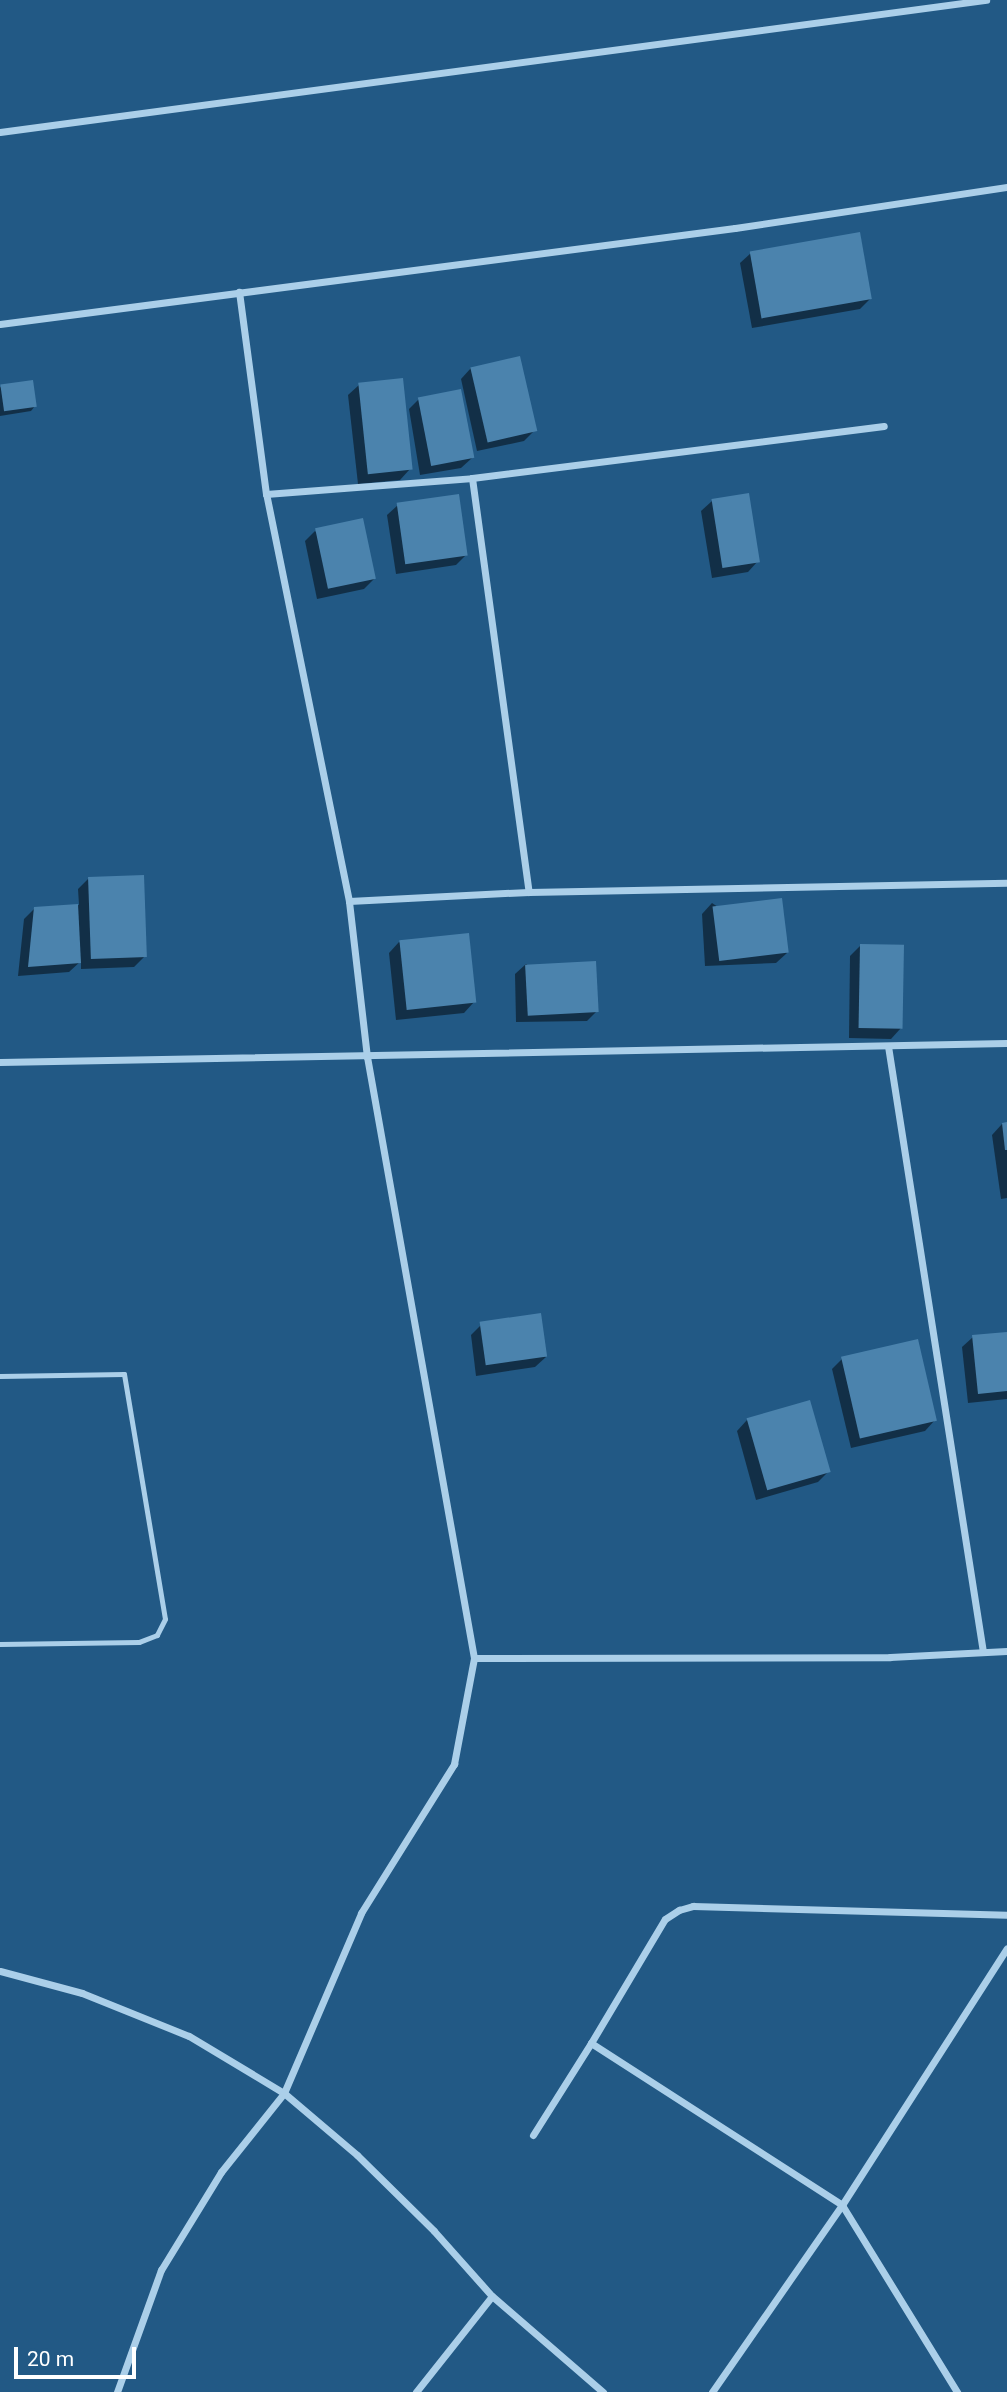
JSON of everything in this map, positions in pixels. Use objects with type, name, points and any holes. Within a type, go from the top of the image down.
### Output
[{"type":"street","points":[[0,132],[986,0]]},
{"type":"street","points":[[0,324],[735,228],[1007,187]]},
{"type":"street","points":[[117,2392],[161,2270],[221,2172],[284,2093],[362,1913],[454,1764],[474,1658],[368,1057],[349,901],[266,494],[239,292]]},
{"type":"street","points":[[266,494],[472,478],[884,426]]},
{"type":"street","points":[[472,478],[529,892]]},
{"type":"street","points":[[349,901],[529,892],[1007,883]]},
{"type":"street","points":[[0,1062],[368,1057],[1007,1042]]},
{"type":"street","points":[[888,1046],[983,1652]]},
{"type":"street","points":[[474,1658],[877,1657],[1007,1651]]},
{"type":"street","points":[[533,2135],[665,1919],[679,1910],[693,1906],[1007,1915]]},
{"type":"street","points":[[712,2392],[842,2205],[1007,1948]]},
{"type":"street","points":[[0,1971],[82,1993],[189,2036],[284,2093],[357,2155],[434,2231],[492,2296],[603,2392]]},
{"type":"street","points":[[591,2043],[842,2205],[957,2392]]},
{"type":"street","points":[[416,2392],[492,2296]]},
{"type":"lane","points":[[0,1376],[124,1374],[165,1619],[157,1635],[139,1642],[0,1644]]},
{"type":"building","points":[[860,232],[872,299],[762,318],[750,251]]},
{"type":"building","points":[[520,356],[537,431],[488,442],[470,367]]},
{"type":"building","points":[[403,378],[413,469],[368,474],[358,383]]},
{"type":"building","points":[[33,380],[37,407],[4,411],[0,385]]},
{"type":"building","points":[[461,389],[474,458],[431,466],[418,397]]},
{"type":"building","points":[[749,493],[760,562],[722,568],[711,499]]},
{"type":"building","points":[[459,494],[468,555],[405,564],[397,503]]},
{"type":"building","points":[[363,518],[376,579],[328,589],[315,528]]},
{"type":"building","points":[[144,875],[147,957],[91,959],[88,877]]},
{"type":"building","points":[[782,898],[789,953],[719,961],[713,907]]},
{"type":"building","points":[[78,904],[81,963],[28,967],[34,907]]},
{"type":"building","points":[[469,933],[476,1003],[407,1010],[399,940]]},
{"type":"building","points":[[860,944],[904,945],[903,1029],[859,1028]]},
{"type":"building","points":[[596,961],[599,1012],[528,1016],[525,965]]},
{"type":"building","points":[[1007,1122],[1007,1150],[1005,1150],[1002,1123]]},
{"type":"building","points":[[541,1313],[547,1357],[486,1365],[480,1322]]},
{"type":"building","points":[[1007,1332],[1007,1391],[978,1394],[972,1335]]},
{"type":"building","points":[[918,1339],[937,1421],[860,1439],[841,1357]]},
{"type":"building","points":[[810,1400],[831,1472],[767,1490],[747,1418]]}]
